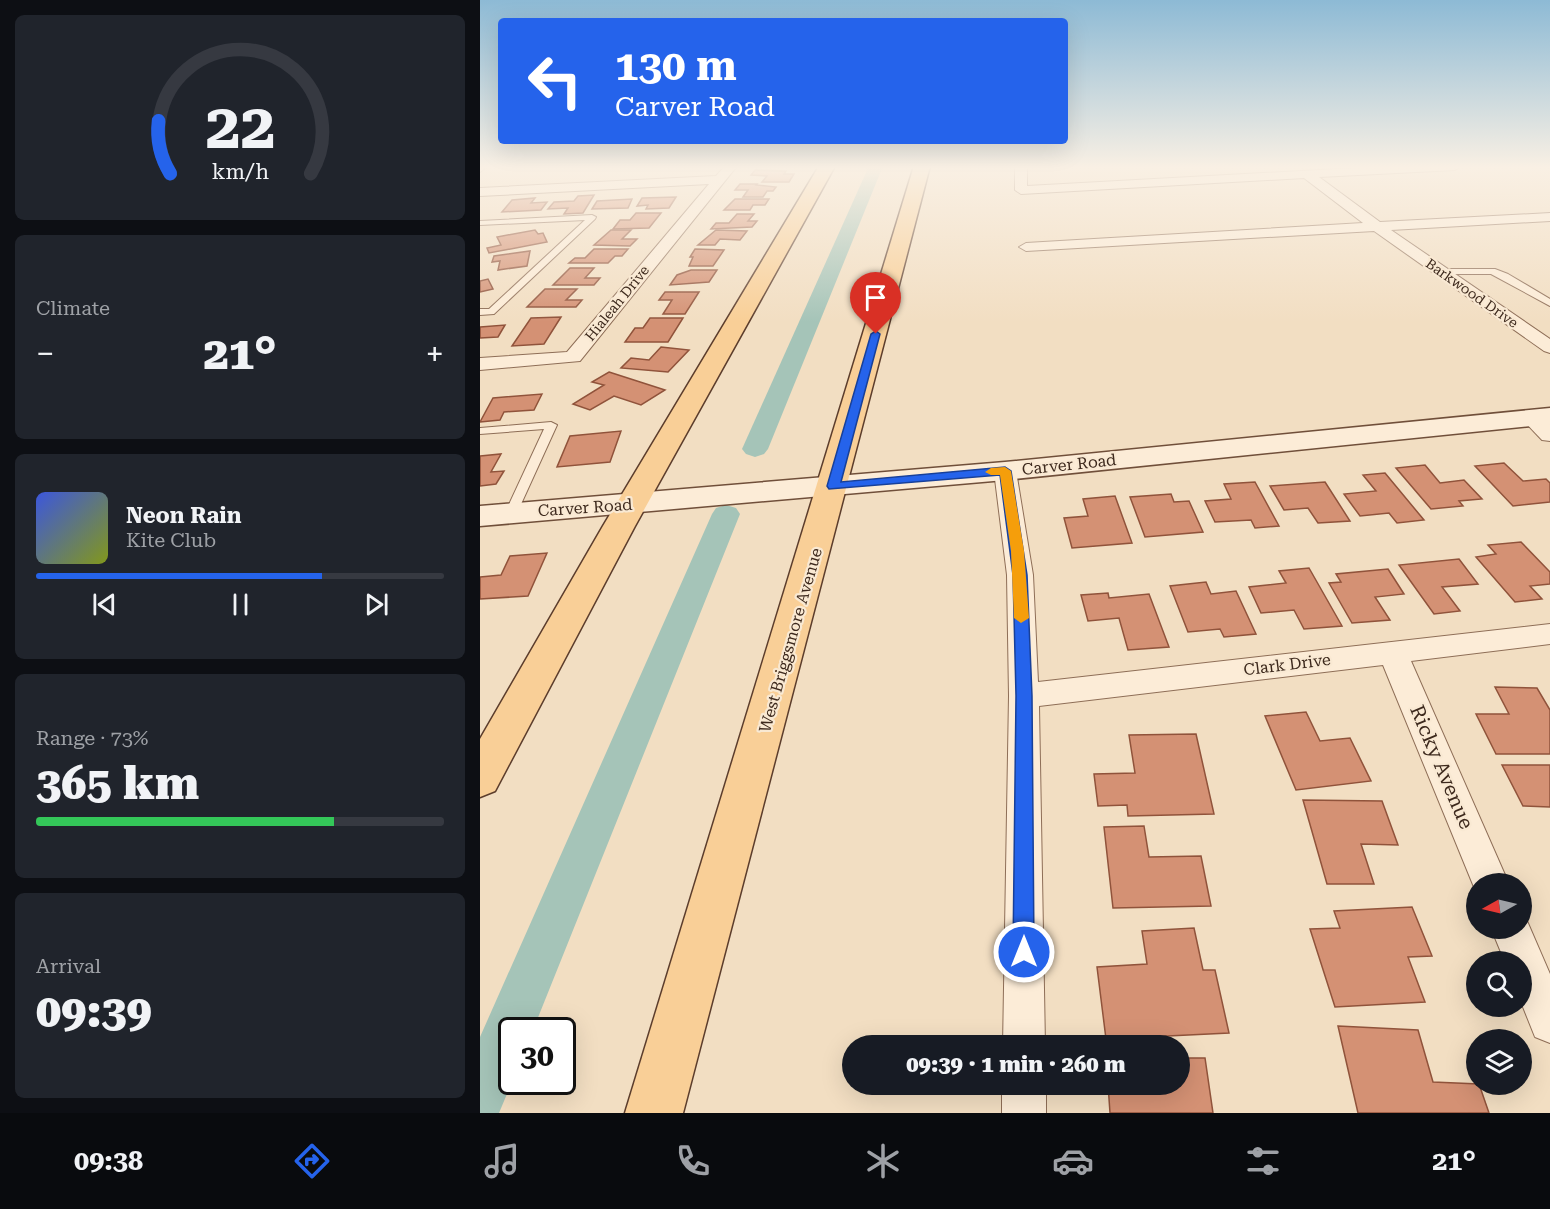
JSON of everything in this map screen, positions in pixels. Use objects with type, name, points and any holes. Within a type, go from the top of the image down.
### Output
[{"type":"main road","points":[[480,778],[633,503],[797,218]]},
{"type":"main road","name":"West Briggsmore Avenue","points":[[654,1113],[834,486],[908,218]]},
{"type":"street","name":"Hialeah Drive","points":[[480,364],[573,357],[688,218]]},
{"type":"street","name":"Barkwood Drive","points":[[1365,218],[1550,347]]},
{"type":"street","points":[[1026,248],[1519,218]]},
{"type":"street","name":"Carver Road","points":[[480,516],[1544,423]]},
{"type":"street","points":[[1005,471],[1020,575],[1024,696],[1024,1035]]},
{"type":"street","name":"Clark Drive","points":[[1024,696],[1550,634]]},
{"type":"street","name":"Ricky Avenue","points":[[1392,651],[1486,873]]},
{"type":"street","points":[[1515,939],[1550,1022]]},
{"type":"street","points":[[1024,1095],[1024,1113]]},
{"type":"lane","points":[[480,223],[574,218]]},
{"type":"lane","points":[[480,312],[491,312],[590,218]]},
{"type":"lane","points":[[1441,272],[1492,271],[1505,276],[1550,303]]},
{"type":"lane","points":[[480,431],[551,425],[511,513]]},
{"type":"building","points":[[632,218],[657,218],[649,228],[613,229],[620,220]]},
{"type":"building","points":[[733,218],[751,218],[748,221],[757,221],[752,227],[711,229],[716,223],[729,223]]},
{"type":"building","points":[[535,230],[538,234],[543,233],[547,242],[489,253],[487,248],[501,245],[497,237]]},
{"type":"building","points":[[611,230],[631,230],[622,239],[637,239],[630,246],[594,245]]},
{"type":"building","points":[[716,230],[747,231],[740,240],[720,239],[715,245],[698,245]]},
{"type":"building","points":[[594,249],[628,249],[622,256],[615,256],[608,263],[569,263],[575,258],[585,258]]},
{"type":"building","points":[[695,249],[724,250],[713,266],[689,266],[693,257],[690,257]]},
{"type":"building","points":[[530,251],[527,266],[498,270],[500,261],[492,262],[494,256]]},
{"type":"building","points":[[570,268],[594,268],[585,278],[600,278],[594,285],[553,285]]},
{"type":"building","points":[[691,270],[717,270],[709,282],[670,285],[677,275]]},
{"type":"building","points":[[488,279],[493,289],[480,292],[480,281]]},
{"type":"building","points":[[545,289],[577,289],[566,300],[582,300],[576,307],[527,307]]},
{"type":"building","points":[[665,292],[699,292],[685,314],[663,314],[672,300],[659,300]]},
{"type":"building","points":[[561,317],[544,344],[512,346],[531,318]]},
{"type":"building","points":[[650,318],[683,318],[668,342],[625,342],[635,328],[643,328]]},
{"type":"building","points":[[505,325],[498,337],[480,338],[480,327]]},
{"type":"building","points":[[661,347],[689,350],[668,372],[621,368],[631,358],[649,360]]},
{"type":"building","points":[[609,372],[665,390],[641,405],[614,396],[590,410],[573,404],[604,385],[592,382]]},
{"type":"building","points":[[542,394],[534,410],[504,412],[500,420],[480,422],[493,398]]},
{"type":"building","points":[[621,431],[610,462],[557,467],[570,436]]},
{"type":"building","points":[[501,454],[491,472],[504,471],[496,484],[480,486],[480,456]]},
{"type":"building","points":[[1504,463],[1523,481],[1546,479],[1550,483],[1550,502],[1513,506],[1475,466]]},
{"type":"building","points":[[1425,465],[1440,483],[1464,480],[1482,499],[1459,501],[1463,506],[1431,509],[1396,468]]},
{"type":"building","points":[[1385,473],[1424,520],[1397,523],[1389,513],[1360,516],[1344,494],[1376,491],[1363,475]]},
{"type":"building","points":[[1255,482],[1279,526],[1255,528],[1251,520],[1215,522],[1205,501],[1231,499],[1224,484]]},
{"type":"building","points":[[1325,482],[1350,521],[1318,523],[1308,508],[1284,510],[1270,486]]},
{"type":"building","points":[[1171,494],[1174,502],[1189,501],[1203,532],[1145,537],[1130,497]]},
{"type":"building","points":[[1115,496],[1132,543],[1072,548],[1064,518],[1088,516],[1083,499]]},
{"type":"building","points":[[1521,542],[1550,572],[1550,584],[1530,586],[1542,599],[1515,602],[1476,557],[1496,554],[1488,545]]},
{"type":"building","points":[[547,553],[528,596],[480,599],[480,577],[501,575],[510,556]]},
{"type":"building","points":[[1459,559],[1478,584],[1442,587],[1460,611],[1434,614],[1399,565]]},
{"type":"building","points":[[1309,568],[1342,626],[1304,629],[1294,610],[1261,613],[1249,587],[1286,583],[1279,571]]},
{"type":"building","points":[[1388,569],[1404,594],[1375,597],[1390,620],[1352,623],[1329,583],[1341,582],[1336,574]]},
{"type":"building","points":[[1206,582],[1211,594],[1236,591],[1256,634],[1224,637],[1220,629],[1188,632],[1170,586]]},
{"type":"building","points":[[1108,593],[1109,598],[1149,594],[1169,647],[1128,650],[1119,618],[1088,621],[1081,595]]},
{"type":"building","points":[[1495,687],[1537,688],[1550,710],[1550,754],[1496,754],[1476,714],[1509,714]]},
{"type":"building","points":[[1306,712],[1320,741],[1350,738],[1371,781],[1296,790],[1265,716]]},
{"type":"building","points":[[1196,734],[1214,814],[1128,816],[1127,805],[1098,806],[1094,774],[1135,773],[1129,735]]},
{"type":"building","points":[[1502,765],[1550,765],[1550,807],[1523,806]]},
{"type":"building","points":[[1303,800],[1382,801],[1398,845],[1361,844],[1374,884],[1327,884]]},
{"type":"building","points":[[1144,826],[1149,857],[1201,856],[1211,906],[1113,908],[1104,827]]},
{"type":"building","points":[[1412,907],[1432,956],[1408,957],[1425,1002],[1335,1007],[1310,929],[1340,928],[1334,911]]},
{"type":"building","points":[[1194,928],[1203,970],[1215,970],[1229,1033],[1106,1035],[1097,967],[1147,964],[1142,931]]},
{"type":"building","points":[[1338,1026],[1418,1030],[1433,1082],[1466,1083],[1466,1095],[1483,1095],[1489,1113],[1358,1113]]},
{"type":"building","points":[[1190,1058],[1205,1058],[1213,1113],[1110,1113],[1109,1095],[1190,1095]]},
{"type":"waterway","points":[[755,449],[854,218]]},
{"type":"waterway","points":[[480,1097],[726,514]]},
{"type":"slow traffic","points":[[991,472],[1005,471],[1015,528],[1020,575],[1021,618]]},
{"type":"route","points":[[876,334],[834,486],[1005,471],[1020,575],[1024,696],[1024,952]]}]
